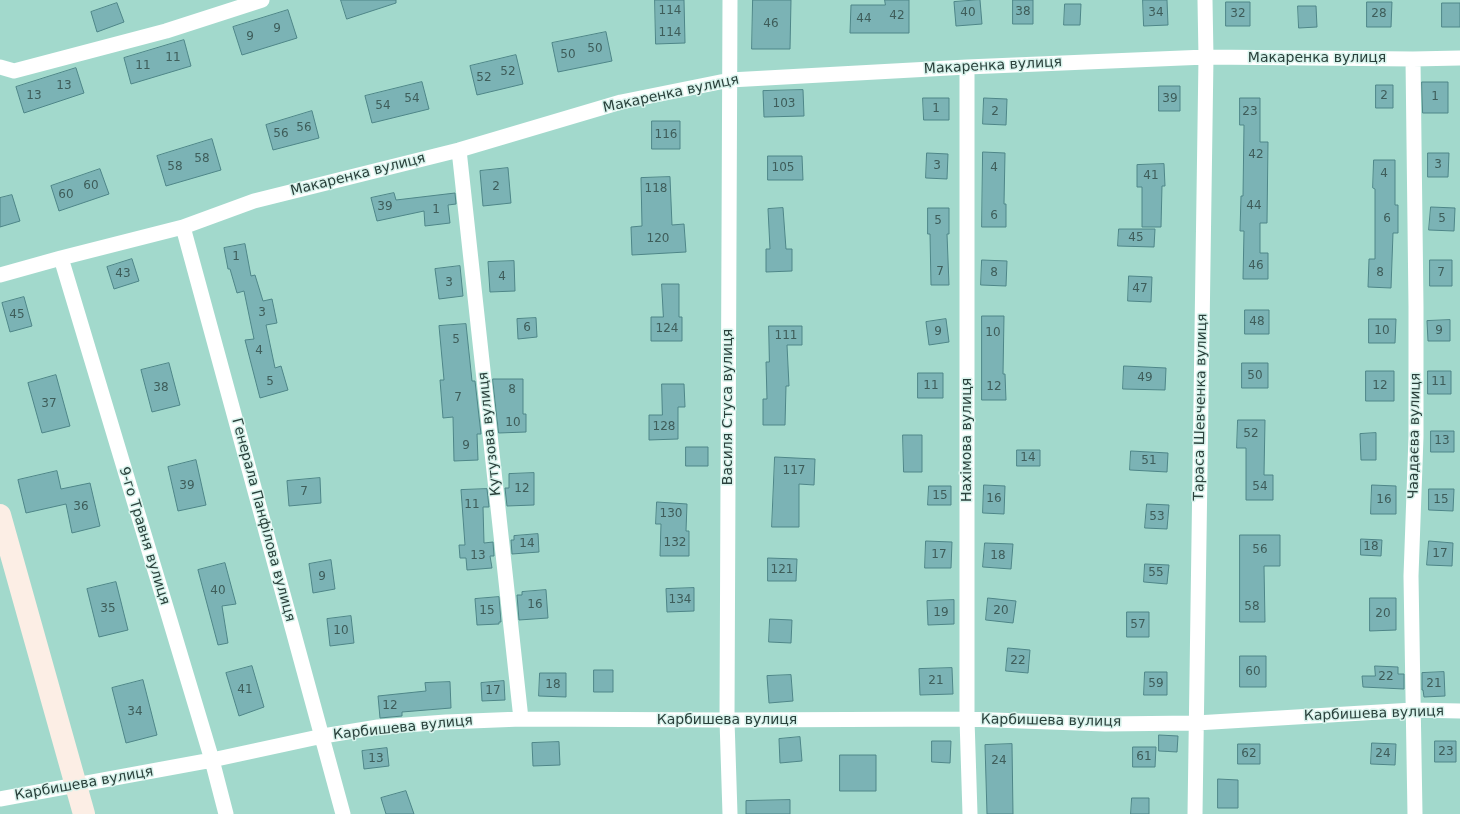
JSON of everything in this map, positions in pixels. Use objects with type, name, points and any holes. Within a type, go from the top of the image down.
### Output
[{"type":"main road","points":[[0,515],[84,814]]},
{"type":"street","points":[[0,67],[14,71],[166,31],[262,0]]},
{"type":"street","name":"Василя Стуса вулиця","points":[[730,0],[727,720],[730,814]]},
{"type":"street","name":"Тараса Шевченка вулиця","points":[[1195,814],[1206,57],[1205,0]]},
{"type":"street","name":"Макаренка вулиця","points":[[0,275],[183,227],[254,202],[459,150],[621,102],[730,80],[966,67],[1206,57],[1460,58]]},
{"type":"street","name":"Чаадаєва вулиця","points":[[1413,59],[1416,437],[1412,576],[1415,814]]},
{"type":"street","name":"Нахімова вулиця","points":[[966,67],[968,719],[970,814]]},
{"type":"street","name":"Кутузова вулиця","points":[[459,150],[522,719]]},
{"type":"street","name":"Генерала Панфілова вулиця","points":[[183,227],[323,736],[343,814]]},
{"type":"street","name":"9-го Травня вулиця","points":[[61,258],[212,760],[226,814]]},
{"type":"street","name":"Карбишева вулиця","points":[[0,799],[212,760],[323,736],[393,726],[446,722],[522,719],[968,719],[1105,724],[1196,723],[1413,710],[1460,711]]},
{"type":"building","points":[[341,0],[396,0],[396,3],[347,19]]},
{"type":"building","points":[[655,0],[684,0],[685,43],[656,44]]},
{"type":"building","points":[[753,0],[791,0],[790,49],[752,49]]},
{"type":"building","points":[[885,0],[909,0],[909,33],[850,33],[851,5],[885,5]]},
{"type":"building","points":[[980,0],[982,24],[956,26],[954,2]]},
{"type":"building","points":[[1013,0],[1033,0],[1033,24],[1013,24]]},
{"type":"building","points":[[1143,0],[1167,0],[1168,25],[1144,26]]},
{"type":"building","points":[[1226,2],[1250,2],[1250,26],[1226,26]]},
{"type":"building","points":[[1367,2],[1392,2],[1391,27],[1367,27]]},
{"type":"building","points":[[117,3],[124,22],[97,32],[91,12]]},
{"type":"building","points":[[1442,3],[1460,3],[1460,27],[1442,27]]},
{"type":"building","points":[[1065,4],[1081,4],[1080,25],[1064,25]]},
{"type":"building","points":[[1298,6],[1316,6],[1317,27],[1299,28]]},
{"type":"building","points":[[288,10],[297,38],[242,55],[233,27]]},
{"type":"building","points":[[606,32],[612,61],[558,72],[552,43]]},
{"type":"building","points":[[184,40],[191,66],[131,84],[124,58]]},
{"type":"building","points":[[516,55],[523,84],[477,95],[470,66]]},
{"type":"building","points":[[76,68],[84,93],[24,113],[16,87]]},
{"type":"building","points":[[422,82],[429,109],[372,123],[365,96]]},
{"type":"building","points":[[1422,82],[1448,82],[1448,113],[1423,113]]},
{"type":"building","points":[[1376,85],[1393,85],[1393,108],[1376,108]]},
{"type":"building","points":[[1159,86],[1180,86],[1180,111],[1159,111]]},
{"type":"building","points":[[803,90],[804,116],[764,117],[763,91]]},
{"type":"building","points":[[923,98],[949,98],[949,120],[924,120]]},
{"type":"building","points":[[984,98],[1007,99],[1006,125],[983,124]]},
{"type":"building","points":[[1240,98],[1260,98],[1260,142],[1268,142],[1267,223],[1260,223],[1260,253],[1268,253],[1268,279],[1243,279],[1244,231],[1240,231],[1241,196],[1243,196],[1244,125],[1240,125]]},
{"type":"building","points":[[312,111],[319,138],[273,150],[266,125]]},
{"type":"building","points":[[652,121],[680,121],[680,149],[652,149]]},
{"type":"building","points":[[212,139],[221,170],[166,186],[157,156]]},
{"type":"building","points":[[983,152],[1005,153],[1004,204],[1006,204],[1006,227],[982,227]]},
{"type":"building","points":[[927,153],[948,154],[947,179],[926,178]]},
{"type":"building","points":[[1428,153],[1449,153],[1448,177],[1428,177]]},
{"type":"building","points":[[768,156],[802,156],[803,180],[768,180]]},
{"type":"building","points":[[1374,160],[1395,160],[1395,205],[1398,205],[1398,233],[1393,233],[1391,288],[1368,287],[1369,259],[1375,259],[1375,189],[1373,188]]},
{"type":"building","points":[[1164,164],[1165,186],[1162,186],[1161,227],[1142,227],[1142,187],[1137,187],[1137,165]]},
{"type":"building","points":[[508,168],[511,203],[483,206],[480,171]]},
{"type":"building","points":[[100,169],[109,194],[59,211],[51,186]]},
{"type":"building","points":[[670,177],[672,225],[684,224],[686,252],[632,255],[631,227],[642,226],[641,178]]},
{"type":"building","points":[[394,193],[396,200],[455,193],[456,204],[448,205],[450,223],[425,226],[424,211],[377,221],[371,198]]},
{"type":"building","points":[[12,195],[20,221],[0,227],[0,198]]},
{"type":"building","points":[[1431,207],[1455,208],[1454,231],[1429,230]]},
{"type":"building","points":[[783,208],[786,249],[792,249],[792,271],[766,272],[766,249],[770,249],[768,209]]},
{"type":"building","points":[[928,208],[949,208],[949,234],[947,234],[949,285],[931,285]]},
{"type":"building","points":[[1119,229],[1155,229],[1154,247],[1118,246]]},
{"type":"building","points":[[245,244],[251,276],[255,275],[263,301],[272,299],[277,323],[266,325],[275,368],[281,366],[288,390],[260,398],[245,340],[254,339],[244,291],[237,293],[230,269],[228,269],[224,248]]},
{"type":"building","points":[[132,259],[139,281],[114,289],[107,267]]},
{"type":"building","points":[[982,260],[1007,261],[1006,286],[981,285]]},
{"type":"building","points":[[1430,260],[1452,260],[1452,286],[1430,286]]},
{"type":"building","points":[[514,261],[515,291],[490,292],[488,262]]},
{"type":"building","points":[[460,266],[463,296],[439,299],[435,269]]},
{"type":"building","points":[[1129,276],[1152,277],[1151,302],[1128,301]]},
{"type":"building","points":[[662,284],[679,284],[679,317],[682,317],[682,341],[651,341],[651,317],[663,317]]},
{"type":"building","points":[[24,297],[32,326],[10,332],[2,303]]},
{"type":"building","points":[[1245,310],[1269,310],[1269,334],[1245,334]]},
{"type":"building","points":[[982,316],[1004,316],[1003,374],[1005,374],[1006,400],[982,400]]},
{"type":"building","points":[[536,318],[537,337],[518,339],[517,319]]},
{"type":"building","points":[[946,319],[949,342],[929,345],[926,322]]},
{"type":"building","points":[[1369,319],[1396,319],[1395,343],[1369,343]]},
{"type":"building","points":[[1450,320],[1450,341],[1428,341],[1427,321]]},
{"type":"building","points":[[466,324],[472,381],[475,381],[481,434],[477,434],[478,460],[454,461],[453,417],[443,418],[440,380],[444,380],[439,326]]},
{"type":"building","points":[[769,326],[802,326],[802,345],[787,345],[789,386],[786,386],[785,425],[763,425],[763,399],[767,399],[766,362],[769,362]]},
{"type":"building","points":[[169,363],[180,405],[152,412],[141,370]]},
{"type":"building","points":[[1242,363],[1268,363],[1268,388],[1242,388]]},
{"type":"building","points":[[1124,366],[1166,368],[1165,390],[1123,389]]},
{"type":"building","points":[[1366,371],[1394,371],[1394,401],[1366,401]]},
{"type":"building","points":[[1428,371],[1451,371],[1451,394],[1428,394]]},
{"type":"building","points":[[918,373],[943,373],[943,398],[918,398]]},
{"type":"building","points":[[56,375],[70,426],[42,433],[28,383]]},
{"type":"building","points":[[493,379],[523,379],[523,414],[526,414],[526,432],[499,433]]},
{"type":"building","points":[[662,384],[684,384],[685,407],[678,407],[678,439],[649,440],[649,415],[662,415]]},
{"type":"building","points":[[1238,420],[1265,420],[1264,475],[1273,475],[1273,500],[1246,500],[1246,448],[1237,448]]},
{"type":"building","points":[[1431,431],[1454,431],[1454,452],[1431,452]]},
{"type":"building","points":[[1376,433],[1376,460],[1361,460],[1360,434]]},
{"type":"building","points":[[903,435],[922,435],[922,472],[904,472]]},
{"type":"building","points":[[686,447],[708,447],[708,466],[686,466]]},
{"type":"building","points":[[1017,450],[1040,450],[1040,466],[1017,466]]},
{"type":"building","points":[[1131,451],[1168,453],[1167,472],[1130,470]]},
{"type":"building","points":[[775,457],[815,459],[814,485],[799,484],[799,527],[772,527]]},
{"type":"building","points":[[196,460],[206,505],[178,511],[168,467]]},
{"type":"building","points":[[57,471],[61,489],[90,483],[100,526],[72,533],[66,504],[26,513],[18,480]]},
{"type":"building","points":[[534,473],[534,505],[507,506],[505,488],[509,488],[509,474]]},
{"type":"building","points":[[320,478],[321,503],[289,506],[287,481]]},
{"type":"building","points":[[984,485],[1005,486],[1004,514],[983,513]]},
{"type":"building","points":[[1372,485],[1396,486],[1396,514],[1371,514]]},
{"type":"building","points":[[929,486],[951,486],[951,505],[928,505]]},
{"type":"building","points":[[487,489],[489,507],[483,507],[484,543],[493,542],[494,556],[490,556],[492,568],[467,570],[466,558],[460,558],[459,545],[465,545],[461,490]]},
{"type":"building","points":[[1429,489],[1454,489],[1453,511],[1429,510]]},
{"type":"building","points":[[657,502],[687,504],[686,531],[689,531],[689,556],[660,556],[661,524],[656,524]]},
{"type":"building","points":[[1147,504],[1169,505],[1167,529],[1145,528]]},
{"type":"building","points":[[538,534],[539,552],[512,554],[511,540],[514,540],[514,536]]},
{"type":"building","points":[[1240,535],[1280,535],[1280,566],[1264,566],[1265,622],[1240,622]]},
{"type":"building","points":[[1361,539],[1382,540],[1381,556],[1361,555]]},
{"type":"building","points":[[926,541],[952,542],[951,568],[925,568]]},
{"type":"building","points":[[1429,541],[1453,543],[1452,566],[1427,565]]},
{"type":"building","points":[[985,543],[1013,544],[1011,569],[983,567]]},
{"type":"building","points":[[768,558],[797,559],[796,581],[768,581]]},
{"type":"building","points":[[331,560],[335,589],[313,593],[309,564]]},
{"type":"building","points":[[225,563],[236,604],[222,606],[228,643],[218,645],[198,570]]},
{"type":"building","points":[[1145,564],[1169,565],[1167,584],[1144,582]]},
{"type":"building","points":[[116,582],[128,630],[99,637],[87,589]]},
{"type":"building","points":[[694,588],[694,611],[667,612],[666,589]]},
{"type":"building","points":[[546,590],[548,618],[519,620],[517,595],[522,595],[522,592]]},
{"type":"building","points":[[499,597],[501,622],[499,622],[499,624],[477,625],[475,599]]},
{"type":"building","points":[[988,598],[1016,601],[1013,623],[986,620]]},
{"type":"building","points":[[1370,598],[1396,598],[1396,630],[1370,631]]},
{"type":"building","points":[[954,600],[954,624],[928,625],[927,601]]},
{"type":"building","points":[[1127,612],[1149,612],[1149,637],[1127,637]]},
{"type":"building","points":[[351,616],[354,643],[330,646],[327,619]]},
{"type":"building","points":[[770,619],[792,620],[791,643],[769,642]]},
{"type":"building","points":[[1008,648],[1030,650],[1028,673],[1006,671]]},
{"type":"building","points":[[1240,656],[1266,656],[1266,687],[1240,687]]},
{"type":"building","points":[[252,666],[264,707],[239,716],[226,673]]},
{"type":"building","points":[[1375,666],[1398,667],[1398,674],[1404,674],[1404,689],[1363,687],[1362,676],[1375,676]]},
{"type":"building","points":[[952,668],[953,694],[920,695],[919,669]]},
{"type":"building","points":[[594,670],[613,670],[613,692],[594,692]]},
{"type":"building","points":[[1145,672],[1167,672],[1167,695],[1144,695]]},
{"type":"building","points":[[1444,672],[1445,696],[1424,697],[1422,690],[1422,673]]},
{"type":"building","points":[[540,673],[566,673],[566,697],[539,696]]},
{"type":"building","points":[[791,675],[793,701],[769,703],[767,676]]},
{"type":"building","points":[[143,680],[157,735],[126,743],[112,688]]},
{"type":"building","points":[[504,681],[505,700],[482,701],[481,683]]},
{"type":"building","points":[[450,682],[451,708],[402,712],[402,716],[380,718],[378,696],[426,691],[425,683]]},
{"type":"building","points":[[1159,735],[1178,736],[1177,752],[1159,751]]},
{"type":"building","points":[[800,737],[802,761],[780,763],[779,739]]},
{"type":"building","points":[[932,741],[951,741],[950,763],[932,762]]},
{"type":"building","points":[[1435,741],[1456,741],[1456,762],[1435,762]]},
{"type":"building","points":[[559,742],[560,765],[533,766],[532,743]]},
{"type":"building","points":[[1372,743],[1396,744],[1395,765],[1371,764]]},
{"type":"building","points":[[1012,744],[1013,814],[987,814],[985,745]]},
{"type":"building","points":[[1238,744],[1260,744],[1260,764],[1238,764]]},
{"type":"building","points":[[1133,747],[1156,747],[1155,767],[1133,767]]},
{"type":"building","points":[[387,748],[389,766],[364,769],[362,751]]},
{"type":"building","points":[[840,755],[876,755],[876,791],[840,791]]},
{"type":"building","points":[[1218,779],[1238,780],[1238,808],[1218,808]]},
{"type":"building","points":[[406,791],[414,814],[386,814],[381,798]]},
{"type":"building","points":[[1132,798],[1149,798],[1149,814],[1131,814]]},
{"type":"building","points":[[790,800],[790,814],[746,814],[746,801]]}]
